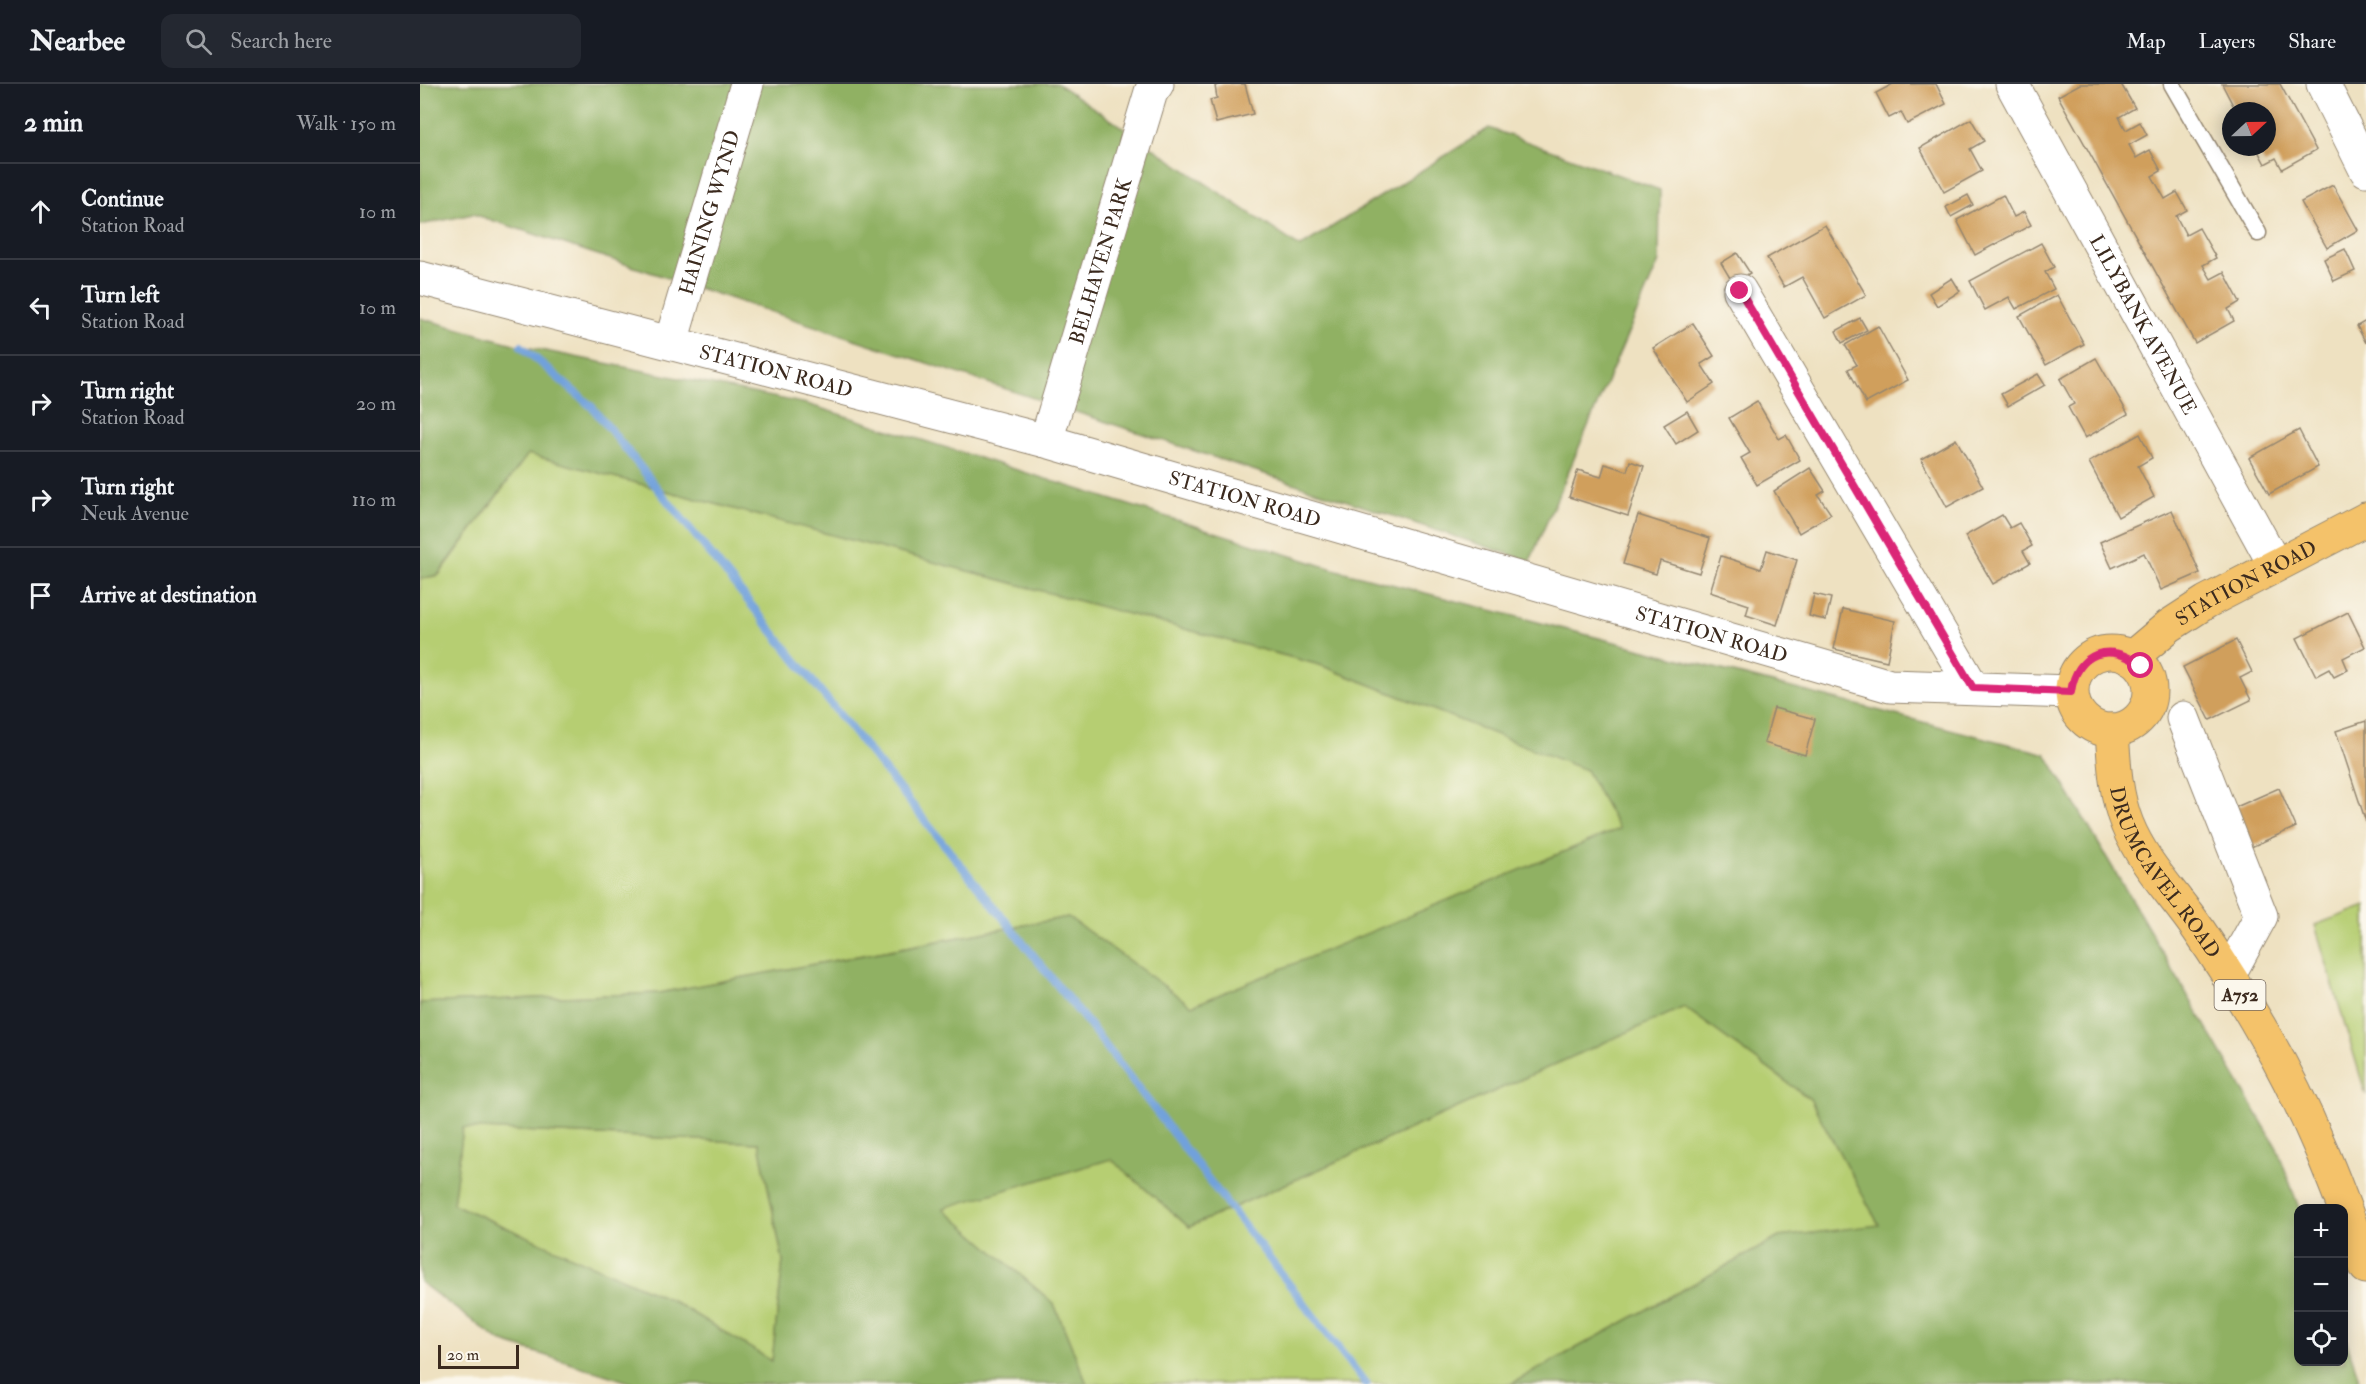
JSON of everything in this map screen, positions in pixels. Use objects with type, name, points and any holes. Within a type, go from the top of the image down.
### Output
[{"type":"main road","name":"STATION ROAD","points":[[2132,658],[2169,626],[2206,602],[2366,519]]},
{"type":"main road","points":[[2108,652],[2121,653],[2132,658],[2141,666],[2150,691],[2148,704],[2141,716],[2131,725],[2112,730],[2092,726],[2081,717],[2074,705],[2071,692],[2078,669],[2086,660],[2097,654],[2108,652]]},
{"type":"main road","name":"DRUMCAVEL ROAD","points":[[2112,730],[2115,779],[2120,803],[2131,833],[2140,852],[2198,929],[2228,976],[2300,1099],[2366,1267]]},
{"type":"street","name":"HAINING WYND","points":[[671,342],[747,84]]},
{"type":"street","name":"BELHAVEN PARK","points":[[1046,441],[1126,168],[1151,92],[1157,84]]},
{"type":"street","name":"LILYBANK AVENUE","points":[[2012,84],[2275,565]]},
{"type":"street","points":[[2323,84],[2366,170]]},
{"type":"street","name":"STATION ROAD","points":[[420,278],[1046,441],[1890,686],[2071,692]]},
{"type":"street","points":[[1740,291],[1973,688]]},
{"type":"street","points":[[2183,718],[2261,915],[2228,976]]},
{"type":"lane","points":[[2172,84],[2258,233]]},
{"type":"green space","points":[[420,84],[1058,84],[1300,247],[1489,128],[1660,190],[1659,261],[1530,561],[473,214],[420,225]]},
{"type":"green space","points":[[420,318],[521,346],[807,404],[1333,569],[2046,754],[2277,1148],[2298,1204],[2294,1204],[2294,1366],[2348,1366],[2348,1346],[2361,1384],[1511,1384],[1779,1237],[1879,1225],[1810,1099],[1684,1007],[1189,1227],[1111,1159],[943,1208],[1054,1304],[1087,1384],[635,1384],[500,1341],[420,1282],[420,1003],[659,993],[1068,917],[1192,1006],[1619,829],[1586,770],[1320,665],[528,454],[438,575],[420,579]],"holes":[[[463,1128],[759,1143],[783,1261],[772,1361],[671,1300],[453,1204]]]},
{"type":"green space","points":[[528,454],[1320,665],[1586,770],[1619,829],[1192,1006],[1068,917],[659,993],[420,1003],[420,579],[439,575]]},
{"type":"green space","points":[[2366,906],[2366,1095],[2315,925]]},
{"type":"green space","points":[[1684,1007],[1810,1099],[1880,1226],[1779,1237],[1511,1384],[1087,1384],[1054,1304],[942,1208],[1111,1159],[1189,1227]]},
{"type":"green space","points":[[463,1128],[759,1143],[783,1261],[772,1362],[671,1300],[453,1204]]},
{"type":"building","points":[[1245,84],[1253,114],[1216,123],[1210,100],[1217,98],[1215,86]]},
{"type":"building","points":[[1893,84],[1936,84],[1946,104],[1907,124],[1901,112],[1889,118],[1876,93]]},
{"type":"building","points":[[2080,84],[2121,84],[2135,108],[2119,117],[2126,130],[2140,122],[2147,135],[2129,145],[2136,158],[2150,150],[2161,171],[2152,176],[2165,199],[2177,192],[2187,210],[2176,216],[2186,235],[2199,228],[2216,258],[2203,265],[2211,279],[2224,272],[2240,302],[2228,309],[2234,321],[2195,343],[2058,96]]},
{"type":"building","points":[[2222,84],[2280,84],[2316,150],[2282,169],[2276,158],[2265,164],[2261,156],[2276,156],[2276,102],[2231,102]]},
{"type":"building","points":[[1971,119],[1984,141],[1970,149],[1982,171],[1944,192],[1920,148]]},
{"type":"building","points":[[2333,185],[2358,230],[2327,248],[2301,202]]},
{"type":"building","points":[[1968,195],[1973,205],[1951,217],[1946,207]]},
{"type":"building","points":[[2003,195],[2014,217],[2024,212],[2031,225],[1975,255],[1957,220]]},
{"type":"building","points":[[1825,225],[1866,295],[1825,318],[1802,277],[1784,287],[1767,258]]},
{"type":"building","points":[[2041,243],[2054,267],[2045,272],[2054,289],[2016,309],[2009,297],[1985,310],[1970,281]]},
{"type":"building","points":[[2345,249],[2355,271],[2334,281],[2324,259]]},
{"type":"building","points":[[1737,253],[1750,273],[1733,283],[1721,263]]},
{"type":"building","points":[[1952,278],[1960,291],[1937,306],[1929,293]]},
{"type":"building","points":[[2057,295],[2084,344],[2046,365],[2019,316]]},
{"type":"building","points":[[1860,318],[1867,330],[1842,343],[1836,331]]},
{"type":"building","points":[[2366,321],[2366,343],[2357,326]]},
{"type":"building","points":[[1693,323],[1714,356],[1701,364],[1714,384],[1687,402],[1653,348]]},
{"type":"building","points":[[1878,326],[1908,380],[1866,403],[1848,369],[1857,365],[1845,345]]},
{"type":"building","points":[[2096,358],[2128,414],[2085,438],[2068,407],[2074,404],[2060,379]]},
{"type":"building","points":[[2038,374],[2045,385],[2008,406],[2001,394]]},
{"type":"building","points":[[1757,401],[1779,439],[1786,435],[1800,460],[1757,485],[1741,458],[1750,453],[1729,418]]},
{"type":"building","points":[[1687,411],[1698,430],[1676,444],[1664,425]]},
{"type":"building","points":[[2299,430],[2318,467],[2269,494],[2249,458]]},
{"type":"building","points":[[2140,434],[2152,458],[2138,466],[2154,497],[2118,517],[2089,462]]},
{"type":"building","points":[[1956,439],[1983,487],[1947,507],[1921,459]]},
{"type":"building","points":[[1630,461],[1644,466],[1628,516],[1569,497],[1578,470],[1601,477],[1605,464],[1627,471]]},
{"type":"building","points":[[1810,468],[1825,491],[1818,495],[1831,514],[1799,533],[1774,491]]},
{"type":"building","points":[[2172,510],[2200,573],[2161,590],[2144,553],[2112,568],[2100,542]]},
{"type":"building","points":[[1638,515],[1710,538],[1699,573],[1660,561],[1656,574],[1623,564]]},
{"type":"building","points":[[2002,515],[2010,528],[2019,523],[2032,546],[2023,551],[2030,563],[1993,584],[1965,536]]},
{"type":"building","points":[[1767,550],[1797,560],[1777,625],[1746,615],[1749,605],[1710,592],[1721,556],[1761,569]]},
{"type":"building","points":[[1814,594],[1831,598],[1826,620],[1809,616]]},
{"type":"building","points":[[1843,609],[1895,621],[1887,661],[1834,649]]},
{"type":"building","points":[[2348,612],[2365,647],[2343,658],[2348,670],[2334,677],[2329,669],[2316,676],[2297,638]]},
{"type":"building","points":[[2236,640],[2252,672],[2240,678],[2251,700],[2210,720],[2183,667]]},
{"type":"building","points":[[1774,708],[1815,719],[1805,755],[1764,743]]},
{"type":"building","points":[[2366,721],[2366,822],[2336,731]]},
{"type":"building","points":[[2279,788],[2296,827],[2251,847],[2234,808]]},
{"type":"waterway","points":[[521,346],[592,407],[1091,1027],[1366,1384]]},
{"type":"route","points":[[1740,291],[1973,688],[2044,693],[2071,692],[2078,669],[2086,660],[2097,654],[2108,652],[2121,653],[2132,658],[2141,666]]}]
